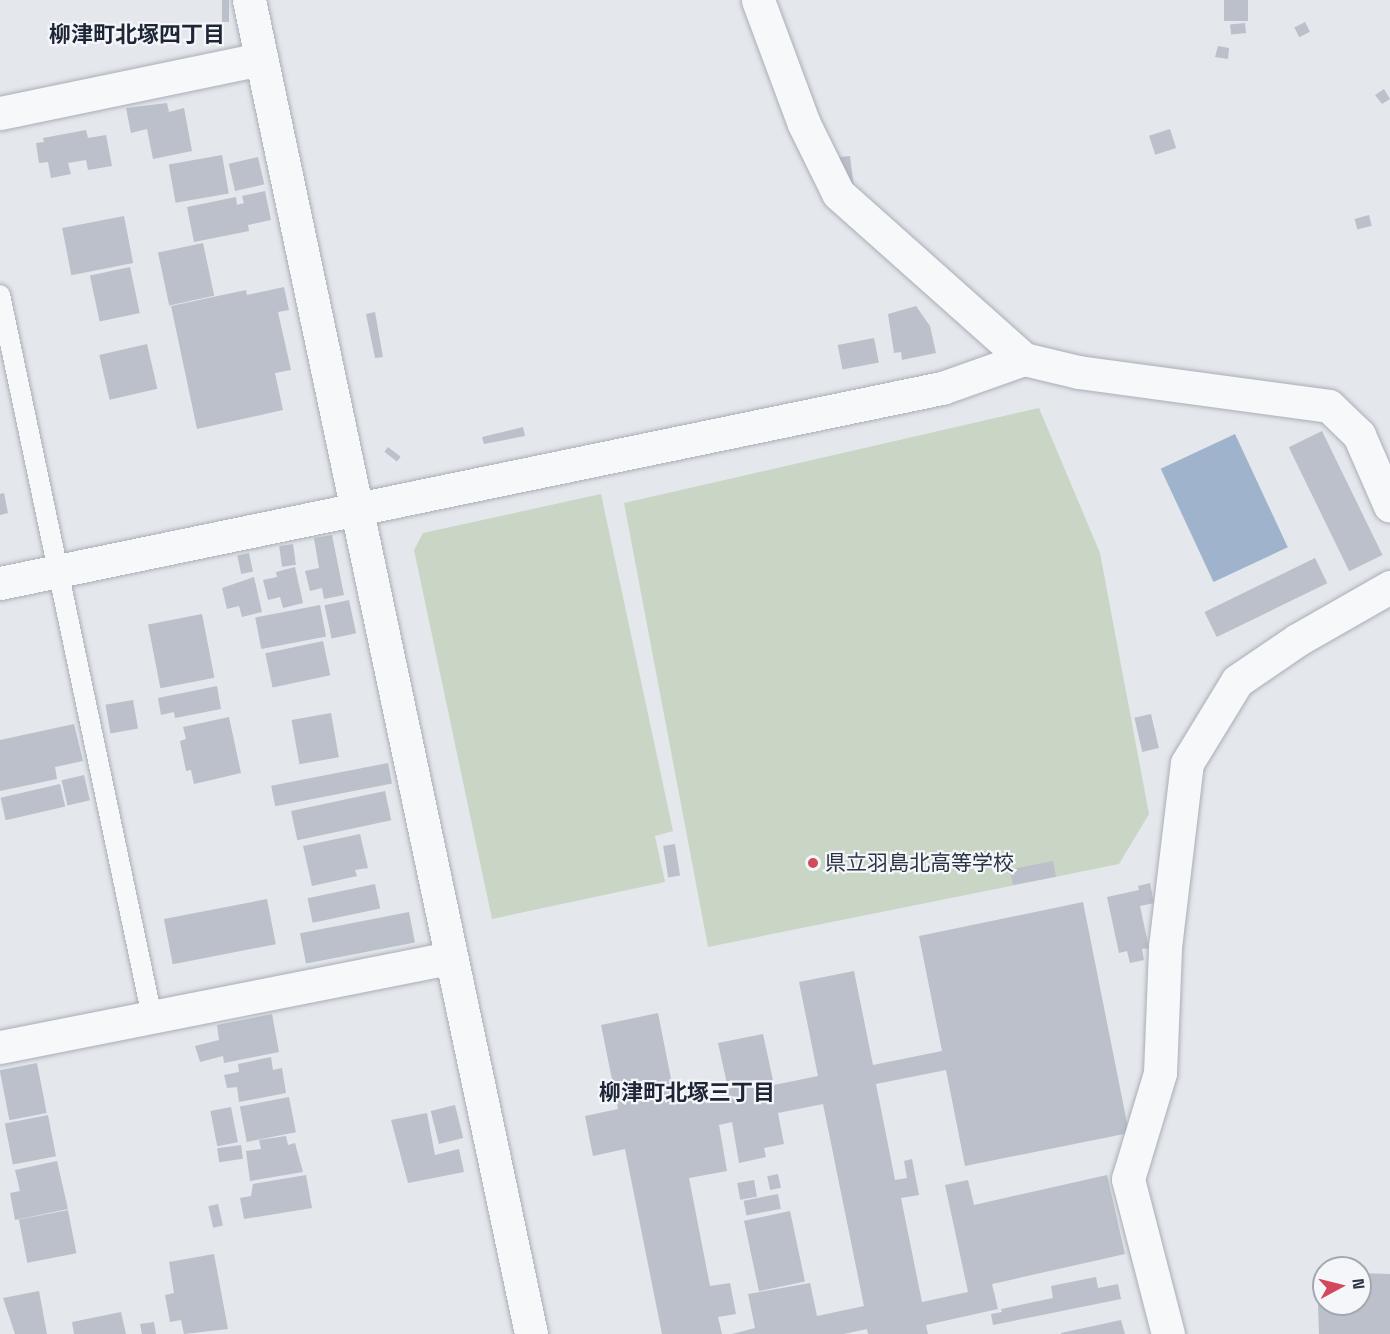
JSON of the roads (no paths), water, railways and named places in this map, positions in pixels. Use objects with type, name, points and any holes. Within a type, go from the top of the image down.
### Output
[{"type":"street","points":[[249,0],[531,1334]]},
{"type":"street","points":[[758,0],[804,124],[838,193],[1024,359],[1077,372],[1329,406],[1359,435],[1390,506]]},
{"type":"street","points":[[0,113],[261,59]]},
{"type":"street","points":[[0,583],[358,512],[942,388],[1024,359]]},
{"type":"street","points":[[1168,1334],[1128,1179],[1160,1073],[1165,946],[1186,763],[1238,681],[1297,640],[1390,587]]},
{"type":"street","points":[[0,1047],[450,958]]},
{"type":"lane","points":[[0,295],[56,572],[152,1017]]},
{"type":"water","points":[[1235,434],[1288,547],[1214,582],[1161,469]]},
{"type":"place","name":"県立羽島北高等学校","points":[[813,863]]},
{"type":"district","name":"柳津町北塚四丁目","points":[[137,35]]},
{"type":"district","name":"柳津町北塚三丁目","points":[[687,1093]]}]
